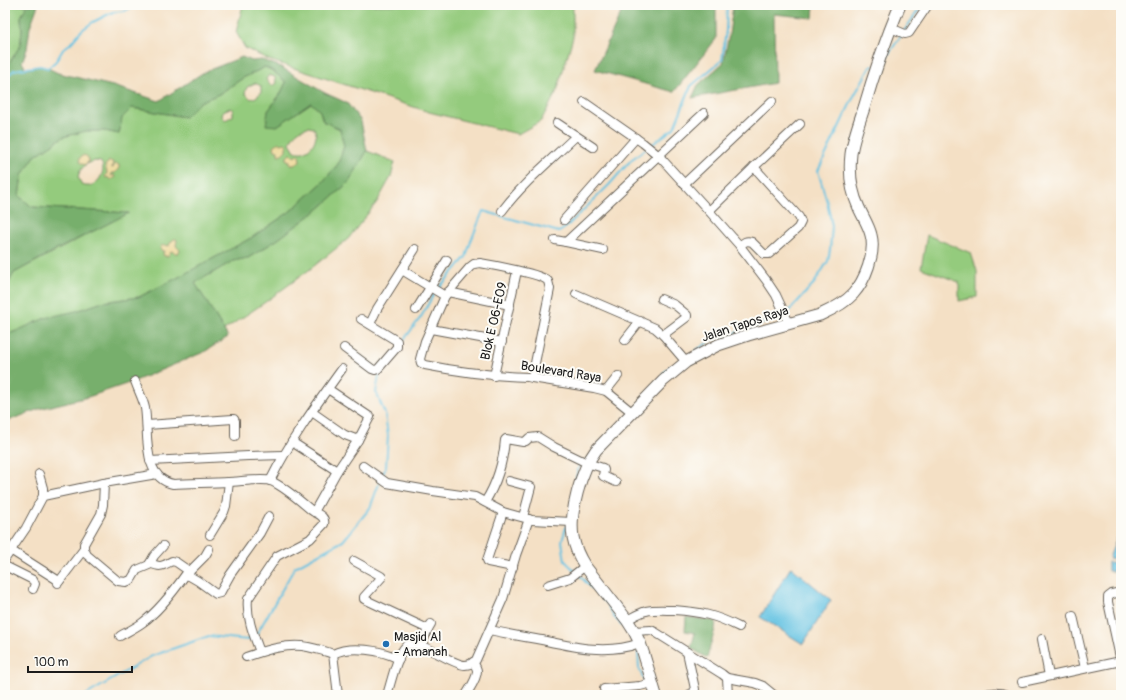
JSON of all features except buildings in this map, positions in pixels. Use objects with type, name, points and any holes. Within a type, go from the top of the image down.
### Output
[{"type":"main road","name":"Jalan Tapos Raya","points":[[656,695],[650,684],[640,643],[634,631],[627,620],[582,568],[573,536],[571,522],[583,461],[596,450],[631,411],[663,381],[683,359],[788,320],[820,315],[847,300],[854,294],[863,278],[872,255],[872,236],[852,189],[850,172],[851,154],[877,64],[898,31],[900,5]]},
{"type":"street","points":[[898,31],[909,33],[928,5]]},
{"type":"street","points":[[684,184],[772,101]]},
{"type":"street","points":[[584,102],[657,154],[740,246],[776,295],[788,320]]},
{"type":"street","points":[[566,242],[657,154],[704,113]]},
{"type":"street","points":[[557,123],[592,147]]},
{"type":"street","points":[[709,211],[800,124]]},
{"type":"street","points":[[502,211],[530,180],[576,136]]},
{"type":"street","points":[[564,220],[639,140]]},
{"type":"street","points":[[740,246],[746,241],[752,242],[764,254],[769,254],[798,228],[801,222],[799,217],[754,167]]},
{"type":"street","points":[[556,240],[603,250]]},
{"type":"street","points":[[370,324],[377,309],[415,249]]},
{"type":"street","points":[[447,260],[431,329],[502,342]]},
{"type":"street","points":[[416,310],[477,263],[517,271],[546,279],[549,283],[550,289],[532,378]]},
{"type":"street","points":[[402,270],[440,292],[510,305]]},
{"type":"street","name":"Blok E 06-E09","points":[[494,376],[517,271]]},
{"type":"street","points":[[576,294],[655,328],[683,359]]},
{"type":"street","points":[[661,299],[675,305],[688,315],[663,336]]},
{"type":"street","points":[[344,348],[372,370],[378,369],[394,351],[398,343],[395,339],[361,319]]},
{"type":"street","points":[[625,340],[640,321]]},
{"type":"street","name":"Boulevard Raya","points":[[431,329],[420,358],[420,362],[423,364],[454,371],[494,376],[532,378],[606,391],[618,376]]},
{"type":"street","points":[[270,481],[283,455],[342,370]]},
{"type":"street","points":[[135,381],[144,406],[150,461],[157,474],[163,480],[173,484],[270,481],[287,490],[314,512],[323,517],[325,521],[310,540],[276,556],[248,600],[252,632],[260,652]]},
{"type":"street","points":[[314,512],[337,471],[358,440],[370,417],[328,389]]},
{"type":"street","points":[[606,391],[631,411]]},
{"type":"street","points":[[312,412],[345,435],[358,440]]},
{"type":"street","points":[[147,426],[233,419],[235,421],[236,436]]},
{"type":"street","points":[[485,502],[492,492],[501,468],[506,439],[523,442],[529,438],[538,437],[546,443],[583,461],[604,469],[604,476],[616,482]]},
{"type":"street","points":[[292,442],[337,471]]},
{"type":"street","points":[[150,461],[283,455]]},
{"type":"street","points":[[362,466],[387,483],[475,497],[503,512],[532,520],[571,522]]},
{"type":"street","points":[[5,560],[26,528],[43,496],[43,488],[39,474]]},
{"type":"street","points":[[43,496],[104,483],[157,474]]},
{"type":"street","points":[[387,695],[399,658],[407,645],[413,644],[421,646],[460,664],[469,665],[478,657],[503,599],[526,518],[531,487],[509,481]]},
{"type":"street","points":[[210,535],[224,512],[229,482]]},
{"type":"street","points":[[12,550],[59,582],[84,549],[85,541],[101,514],[104,483]]},
{"type":"street","points":[[503,512],[487,560],[488,562],[513,567]]},
{"type":"street","points":[[150,563],[158,567],[172,561],[176,562],[216,594],[220,593],[230,575],[260,533],[269,516]]},
{"type":"street","points":[[84,549],[87,554],[113,577],[126,582],[131,580],[137,570],[147,567],[163,546]]},
{"type":"street","points":[[120,636],[141,624],[168,599],[188,573],[205,556],[209,549]]},
{"type":"street","points":[[354,561],[382,577],[364,597],[364,599],[429,626],[421,646]]},
{"type":"street","points":[[5,566],[33,580],[35,584],[33,589]]},
{"type":"street","points":[[548,585],[572,576],[582,568]]},
{"type":"street","points":[[1022,682],[1121,661],[1119,639],[1108,602],[1108,597],[1112,594],[1121,592]]},
{"type":"street","points":[[627,620],[646,612],[671,610],[711,615],[739,627]]},
{"type":"street","points":[[1073,616],[1085,668]]},
{"type":"street","points":[[490,630],[583,649],[612,649],[640,643]]},
{"type":"street","points":[[634,631],[651,630],[727,678],[755,683],[763,686],[774,695]]},
{"type":"street","points":[[1042,639],[1049,676]]},
{"type":"street","points":[[246,658],[260,652],[285,646],[299,646],[309,647],[333,654],[339,651],[358,649],[399,658]]},
{"type":"street","points":[[687,652],[695,690],[694,693],[690,694]]},
{"type":"street","points":[[333,654],[338,695]]},
{"type":"street","points":[[466,695],[476,676],[477,670],[473,662]]},
{"type":"street","points":[[727,678],[728,695]]},
{"type":"street","points":[[604,689],[650,684]]},
{"type":"street","points":[[983,695],[996,692],[1007,695]]},
{"type":"green space","points":[[5,5],[27,5],[21,17],[22,31],[20,46],[6,68],[5,57],[8,55],[9,49],[5,47]]},
{"type":"green space","points":[[27,5],[38,5],[30,27],[27,49],[22,62],[26,69],[40,66],[58,73],[113,86],[159,101],[204,72],[242,57],[252,61],[262,60],[279,66],[325,93],[347,103],[361,121],[367,151],[349,182],[319,209],[277,240],[248,258],[233,261],[195,283],[228,337],[204,352],[135,381],[88,397],[39,409],[5,422],[5,334],[14,332],[45,318],[76,311],[103,302],[139,297],[251,238],[288,213],[321,184],[338,164],[344,146],[340,129],[323,121],[320,111],[311,103],[277,126],[266,125],[268,111],[281,93],[286,82],[273,71],[265,67],[243,78],[219,94],[200,102],[185,117],[132,108],[122,118],[119,134],[105,131],[86,131],[63,137],[35,156],[22,175],[19,196],[32,207],[129,213],[14,273],[5,290],[5,67],[6,68],[20,46],[22,31],[21,17]]},
{"type":"green space","points":[[243,5],[571,5],[573,6],[573,37],[557,91],[541,121],[518,134],[429,112],[269,60],[245,48],[236,32]]},
{"type":"green space","points":[[607,5],[716,5],[716,39],[674,92],[595,70],[621,13]]},
{"type":"green space","points":[[733,5],[814,5],[813,18],[774,14],[775,83],[692,98],[698,85],[723,63]]},
{"type":"green space","points":[[265,67],[273,71],[286,82],[281,93],[268,111],[277,126],[311,103],[320,111],[323,121],[340,129],[344,146],[338,164],[321,184],[288,213],[251,238],[139,297],[103,302],[5,334],[5,290],[14,273],[128,213],[32,207],[19,196],[22,175],[35,156],[63,137],[86,131],[105,131],[119,134],[122,118],[132,108],[185,117],[200,102],[219,94],[243,78]],"holes":[[[269,75],[275,77],[276,83],[272,86],[266,79]],[[255,83],[261,86],[261,93],[256,97],[251,99],[245,93],[247,87]],[[230,108],[233,110],[233,116],[225,120],[222,116],[223,111]],[[305,128],[314,128],[316,135],[313,145],[304,152],[295,151],[290,143],[291,140],[297,132]],[[290,154],[299,161],[293,165],[290,165],[290,161],[287,160],[287,157]],[[95,161],[101,162],[103,169],[100,179],[91,186],[82,185],[78,177],[84,166]]]},
{"type":"green space","points":[[367,151],[395,162],[391,177],[377,202],[348,239],[309,270],[224,330],[195,283],[233,261],[248,258],[277,240],[319,209],[349,182]]},
{"type":"green space","points":[[927,235],[971,253],[977,271],[977,297],[959,301],[959,282],[921,268]]},
{"type":"green space","points":[[686,617],[716,621],[707,658],[691,648],[695,633],[685,631]]},
{"type":"sand","points":[[279,142],[287,145],[286,150],[282,154],[278,155],[278,151],[275,150],[274,146]]},
{"type":"sand","points":[[290,154],[294,156],[299,155],[300,161],[294,165],[290,165],[290,161],[287,160],[287,157]]},
{"type":"sand","points":[[82,156],[86,156],[88,160],[86,164],[82,164],[80,162],[80,158]]},
{"type":"sand","points":[[109,161],[113,162],[112,168],[116,164],[119,165],[119,168],[115,173],[111,173],[111,176],[114,175],[115,177],[110,180],[108,177],[105,177],[107,173],[105,165]]},
{"type":"sand","points":[[174,239],[177,240],[176,246],[180,250],[178,253],[171,251],[168,256],[164,256],[164,251],[160,248],[161,246],[169,246]]},
{"type":"water","points":[[1117,538],[1121,539],[1121,560],[1109,558]]},
{"type":"water","points":[[1108,562],[1121,563],[1120,571],[1108,571]]},
{"type":"water","points":[[791,567],[831,600],[803,644],[760,617]]},
{"type":"waterway","points":[[5,78],[14,70],[40,66],[48,68],[56,61],[64,48],[70,44],[82,30],[93,22],[113,12],[125,11],[134,5]]},
{"type":"waterway","points":[[650,146],[674,128],[691,86],[722,60],[726,30],[727,5]]},
{"type":"waterway","points":[[904,31],[922,5]]},
{"type":"waterway","points":[[884,60],[902,34]]},
{"type":"waterway","points":[[787,312],[815,282],[828,261],[832,226],[818,171],[854,96],[870,67],[873,66]]},
{"type":"waterway","points":[[438,289],[466,257],[483,211],[559,232],[609,185],[632,159],[646,149]]},
{"type":"waterway","points":[[400,345],[421,317],[435,292]]},
{"type":"waterway","points":[[749,329],[783,314]]},
{"type":"waterway","points":[[695,351],[712,340],[744,330]]},
{"type":"waterway","points":[[663,374],[671,366]]},
{"type":"waterway","points":[[380,370],[376,392],[385,414],[388,436],[386,466],[382,477]]},
{"type":"waterway","points":[[576,479],[578,469],[582,462]]},
{"type":"waterway","points":[[256,634],[295,567],[343,541],[370,508],[380,481]]},
{"type":"waterway","points":[[567,524],[562,541],[565,561],[575,571]]},
{"type":"waterway","points":[[578,574],[607,604],[614,617],[628,631],[633,641]]},
{"type":"waterway","points":[[86,695],[152,656],[209,636],[248,640],[252,636]]},
{"type":"waterway","points":[[638,652],[639,668],[645,683]]},
{"type":"waterway","points":[[646,687],[649,695]]},
{"type":"place","name":"Masjid Al - Amanah","points":[[386,644]]}]
